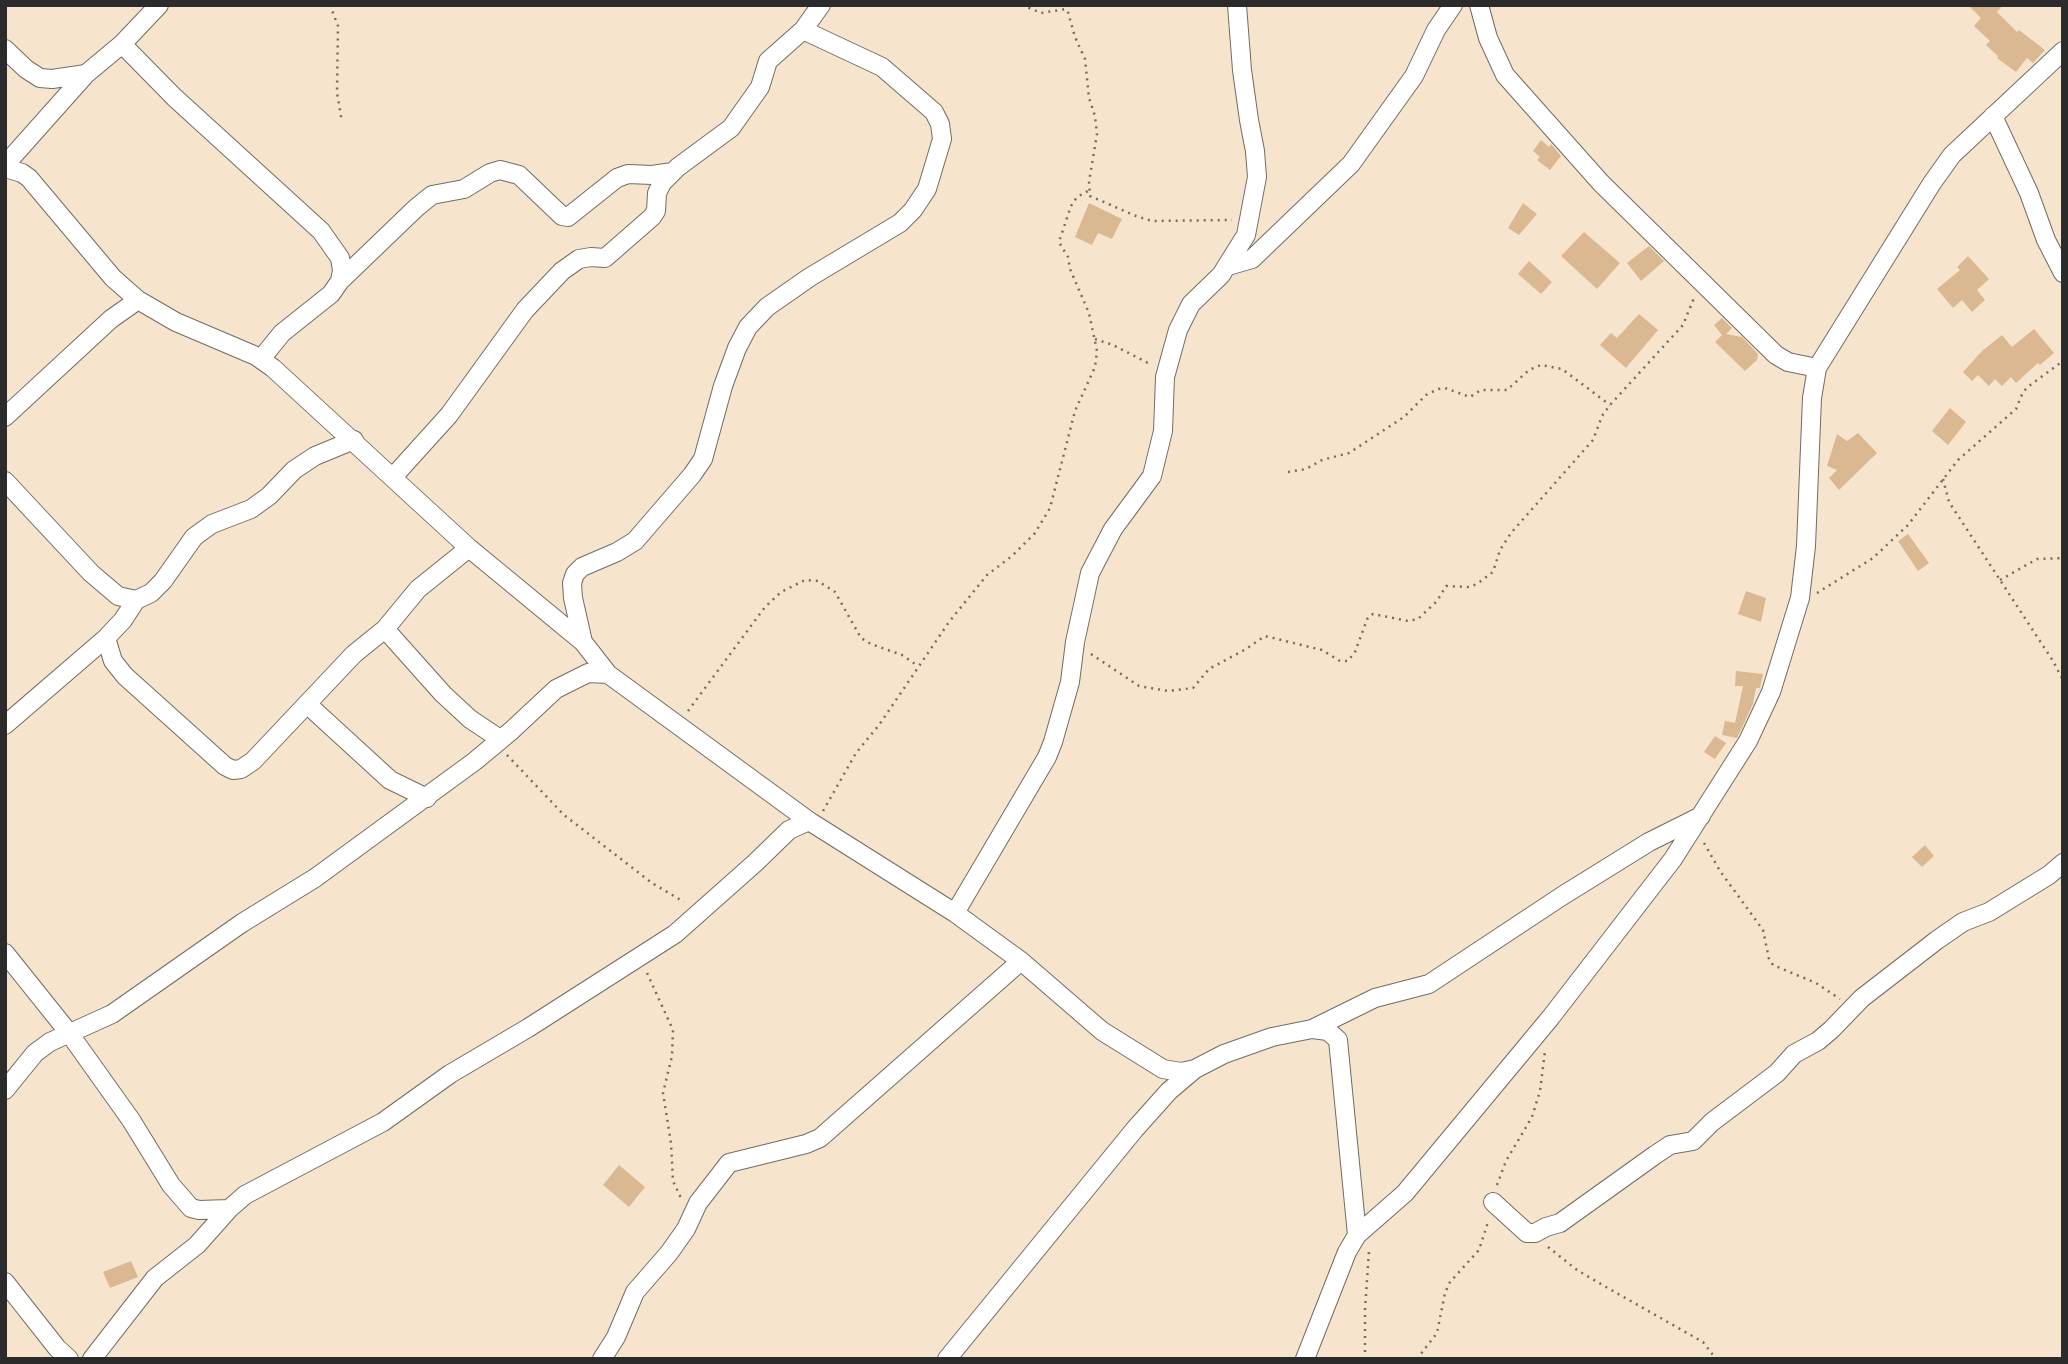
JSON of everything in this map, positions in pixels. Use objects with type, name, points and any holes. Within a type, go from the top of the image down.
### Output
[{"type":"street","points":[[159,5],[122,44],[86,74],[5,166],[29,178],[113,278],[138,300],[176,322],[261,359],[354,440],[469,548],[583,642],[608,674],[809,821],[955,913],[1021,961],[1102,1031],[1163,1069],[1181,1072],[1195,1069]]},
{"type":"street","points":[[393,477],[449,415],[526,310],[562,271],[579,259],[605,258],[652,217],[656,211],[660,188],[673,172],[731,128],[760,86],[768,61],[779,48],[803,30],[821,5]]},
{"type":"street","points":[[955,913],[1047,757],[1070,682],[1087,584],[1098,555],[1126,510],[1141,494],[1152,476],[1163,431],[1165,377],[1185,313],[1228,266],[1246,234],[1257,177],[1242,71],[1237,5]]},
{"type":"street","points":[[1228,266],[1252,259],[1351,164],[1414,76],[1436,30],[1453,5]]},
{"type":"street","points":[[1479,5],[1488,38],[1505,75],[1601,183],[1780,358],[1817,368]]},
{"type":"street","points":[[583,642],[573,598],[572,583],[575,574],[582,567],[635,541],[692,475],[702,459],[723,386],[748,327],[767,307],[810,277],[900,223],[927,189],[942,139],[940,124],[934,112],[882,67],[803,30]]},
{"type":"street","points":[[122,44],[184,106],[321,231],[340,258],[340,281]]},
{"type":"street","points":[[5,49],[40,78],[86,74]]},
{"type":"street","points":[[1305,1359],[1347,1252],[1357,1235],[1405,1193],[1471,1116],[1673,859],[1748,741],[1771,692],[1800,598],[1807,546],[1812,398],[1817,368],[1952,155],[2063,51]]},
{"type":"street","points":[[1993,116],[2063,273]]},
{"type":"street","points":[[261,359],[282,333],[331,294],[340,281],[432,195],[464,189],[500,170],[519,176],[562,216],[569,216],[617,178],[628,174],[673,172]]},
{"type":"street","points":[[5,417],[111,319],[138,300]]},
{"type":"street","points":[[5,725],[106,638],[123,620],[136,600],[151,593],[163,582],[194,537],[212,524],[251,509],[269,496],[294,470],[315,456],[354,440]]},
{"type":"street","points":[[5,481],[91,573],[118,596],[136,600]]},
{"type":"street","points":[[106,638],[113,661],[125,676],[180,727],[233,770],[248,765],[354,654],[385,629],[418,589],[469,548]]},
{"type":"street","points":[[385,629],[443,694],[498,741]]},
{"type":"street","points":[[5,1090],[35,1053],[69,1033],[112,1014],[242,923],[315,877],[427,798],[498,741],[556,689],[588,673],[608,674]]},
{"type":"street","points":[[307,704],[390,780],[427,798]]},
{"type":"street","points":[[947,1359],[1135,1129],[1169,1091],[1195,1069],[1224,1054],[1272,1037],[1312,1028],[1375,998],[1429,984],[1649,842],[1700,818]]},
{"type":"street","points":[[92,1359],[155,1278],[197,1245],[245,1195],[383,1122],[450,1074],[675,934],[789,830],[809,821]]},
{"type":"street","points":[[1493,1202],[1527,1233],[1532,1234],[1560,1223],[1670,1145],[1693,1141],[1712,1122],[1777,1073],[1794,1054],[1818,1041],[1851,1012],[1862,998],[1963,922],[1989,912],[2049,875],[2063,863]]},
{"type":"street","points":[[5,953],[69,1033],[131,1120],[171,1185],[191,1208],[229,1209]]},
{"type":"street","points":[[602,1359],[616,1337],[635,1293],[669,1253],[698,1203],[729,1163],[820,1138],[1021,961]]},
{"type":"street","points":[[1312,1028],[1328,1031],[1338,1040],[1357,1235]]},
{"type":"street","points":[[5,1282],[57,1348],[69,1359]]},
{"type":"path","points":[[330,5],[338,26],[337,93],[342,122]]},
{"type":"path","points":[[1022,5],[1041,13],[1067,7],[1085,59],[1089,99],[1095,116],[1097,134],[1088,191],[1090,196],[1152,220],[1250,220]]},
{"type":"path","points":[[809,821],[819,818],[856,753],[974,589],[1012,556],[1045,520],[1060,475],[1075,411],[1095,367],[1096,339],[1089,313],[1066,252],[1059,242],[1071,206],[1077,197],[1088,191]]},
{"type":"path","points":[[1075,642],[1139,686],[1168,691],[1193,688],[1209,669],[1265,636],[1322,650],[1340,661],[1348,661],[1356,652],[1368,617],[1373,614],[1408,621],[1418,619],[1437,601],[1446,586],[1469,587],[1493,572],[1505,541],[1593,440],[1602,416],[1683,324],[1694,298],[1705,284]]},
{"type":"path","points":[[1096,339],[1151,365],[1165,377]]},
{"type":"path","points":[[1800,598],[1824,590],[1873,558],[1908,525],[1969,449],[2016,410],[2023,392],[2063,361]]},
{"type":"path","points":[[1289,472],[1306,469],[1322,460],[1349,453],[1404,417],[1426,396],[1438,389],[1446,388],[1471,397],[1481,390],[1507,390],[1529,370],[1541,365],[1562,369],[1610,405]]},
{"type":"path","points":[[1943,479],[1949,502],[2063,680]]},
{"type":"path","points":[[2000,580],[2037,559],[2063,558]]},
{"type":"path","points":[[678,725],[765,607],[780,592],[806,580],[818,581],[835,592],[861,638],[902,655],[918,666]]},
{"type":"path","points":[[498,741],[564,815],[652,883],[702,912]]},
{"type":"path","points":[[1700,818],[1707,852],[1763,930],[1769,959],[1773,965],[1835,995],[1851,1012]]},
{"type":"path","points":[[640,957],[673,1030],[672,1056],[663,1093],[671,1143],[673,1181],[691,1217]]},
{"type":"path","points":[[1365,1359],[1365,1310],[1371,1223]]},
{"type":"path","points":[[1532,1234],[1596,1282],[1703,1342],[1716,1359]]},
{"type":"building","points":[[1968,5],[2003,5],[1997,12],[2017,32],[2019,30],[2045,50],[2033,63],[2027,58],[2016,72],[1997,58],[1986,45],[1990,41],[1974,26],[1981,18]]},
{"type":"building","points":[[1541,140],[1549,147],[1551,144],[1561,156],[1550,170],[1537,160],[1540,157],[1533,151]]},
{"type":"building","points":[[1089,203],[1122,219],[1112,239],[1098,233],[1092,245],[1075,237]]},
{"type":"building","points":[[1523,203],[1537,214],[1519,235],[1508,228]]},
{"type":"building","points":[[1584,232],[1620,263],[1597,289],[1561,256]]},
{"type":"building","points":[[1649,246],[1664,261],[1641,281],[1627,263]]},
{"type":"building","points":[[1968,256],[1989,279],[1977,290],[1985,300],[1972,312],[1962,300],[1953,308],[1937,289],[1960,270],[1957,267]]},
{"type":"building","points":[[1529,261],[1552,282],[1541,294],[1518,274]]},
{"type":"building","points":[[1639,314],[1658,330],[1626,368],[1600,345],[1611,333],[1617,338]]},
{"type":"building","points":[[1722,318],[1732,328],[1726,334],[1742,337],[1758,354],[1757,360],[1745,371],[1715,342],[1722,335],[1714,325]]},
{"type":"building","points":[[2034,329],[2054,353],[2016,383],[2011,377],[2002,386],[1995,379],[1989,386],[1978,375],[1972,381],[1963,372],[1982,351],[2002,335],[2012,347]]},
{"type":"building","points":[[1950,408],[1966,422],[1948,445],[1932,431]]},
{"type":"building","points":[[1858,433],[1877,453],[1839,490],[1829,478],[1837,470],[1827,466],[1837,434],[1847,441]]},
{"type":"building","points":[[1908,534],[1929,563],[1918,571],[1898,541]]},
{"type":"building","points":[[1746,591],[1766,598],[1761,622],[1738,614]]},
{"type":"building","points":[[1736,671],[1763,674],[1760,688],[1756,688],[1753,704],[1737,738],[1722,735],[1725,721],[1735,723],[1743,686],[1735,686]]},
{"type":"building","points":[[1715,736],[1726,743],[1715,759],[1704,752]]},
{"type":"building","points":[[1925,845],[1934,856],[1922,867],[1912,857]]},
{"type":"building","points":[[619,1165],[645,1187],[629,1207],[603,1185]]},
{"type":"building","points":[[131,1261],[138,1277],[110,1288],[103,1272]]}]
